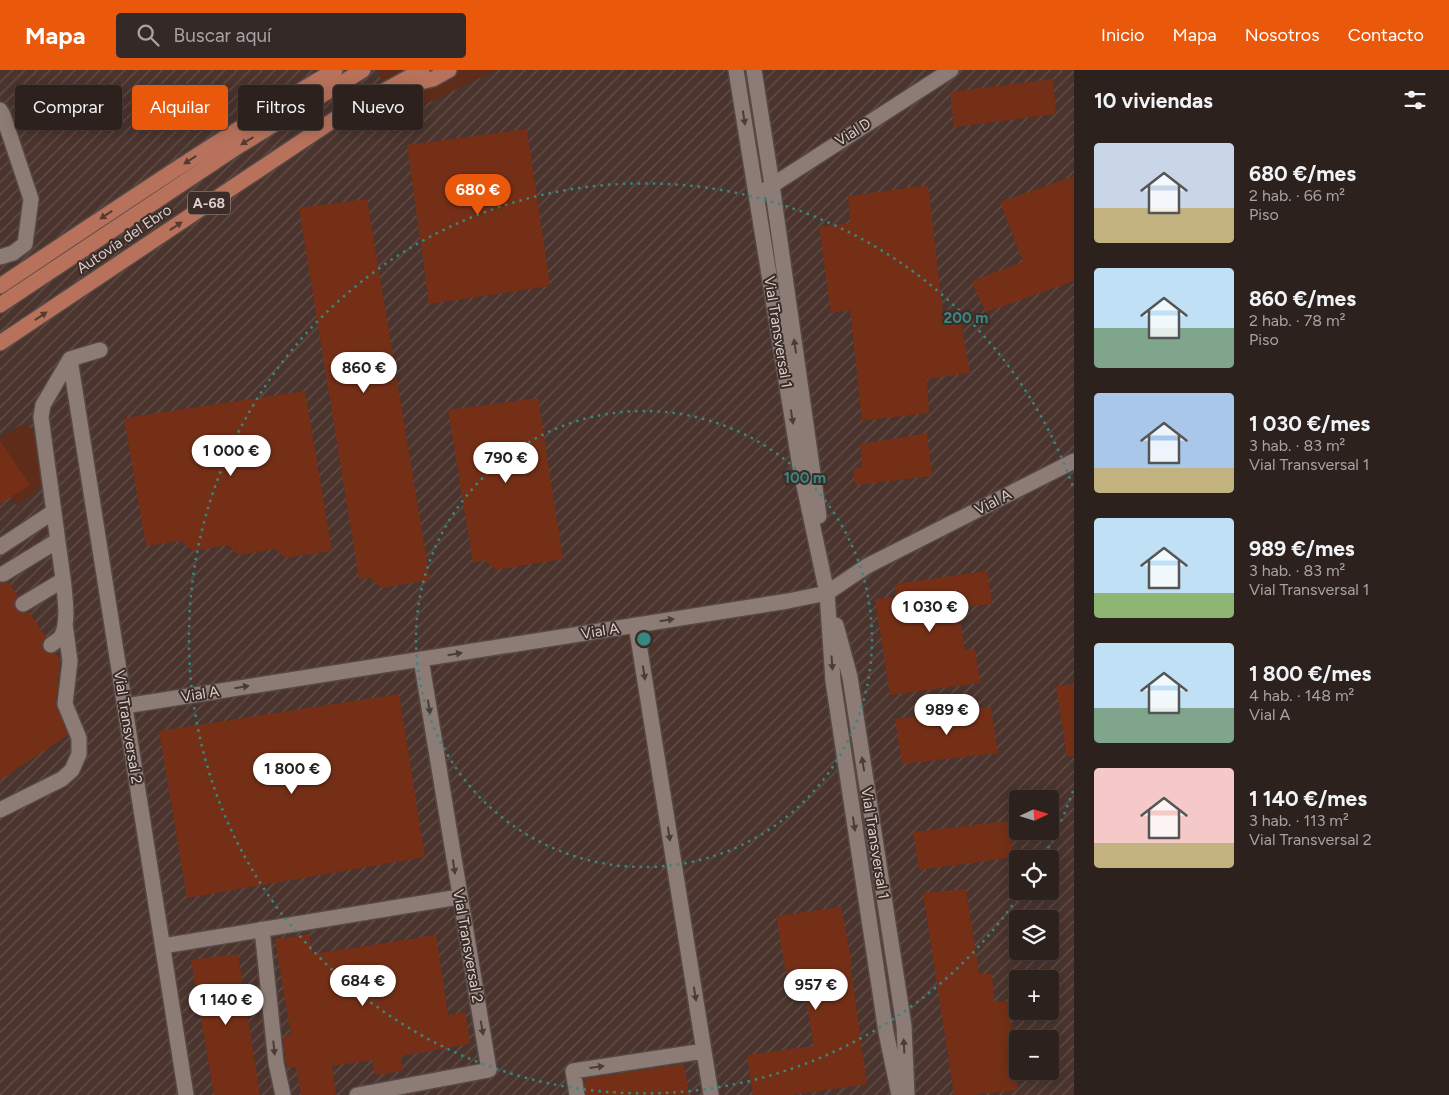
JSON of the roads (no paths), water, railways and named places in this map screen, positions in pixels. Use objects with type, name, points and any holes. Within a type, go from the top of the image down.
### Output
[{"type":"highway","points":[[0,286],[147,188],[335,70]]},
{"type":"highway","name":"Autovía del Ebro","points":[[0,305],[237,147],[363,70]]},
{"type":"highway","name":"Autovía del Ebro","points":[[394,85],[422,70]]},
{"type":"highway","points":[[407,85],[433,79],[449,70]]},
{"type":"highway","name":"Autovía del Ebro","points":[[0,343],[333,121]]},
{"type":"street","name":"Vial Transversal 1","points":[[736,70],[800,468],[827,593],[850,677],[904,1026],[907,1095]]},
{"type":"street","name":"Vial Transversal 1","points":[[754,70],[815,481],[827,593],[833,680],[886,1032],[899,1095]]},
{"type":"street","name":"Vial D","points":[[756,196],[951,70]]},
{"type":"street","points":[[0,110],[4,115],[31,199],[25,244],[13,253],[0,258]]},
{"type":"street","points":[[0,810],[62,779],[72,770],[79,754],[78,738],[65,704],[70,661],[65,622],[63,580],[41,417],[43,405],[70,359],[100,350]]},
{"type":"street","name":"Vial Transversal 2","points":[[70,359],[186,1095]]},
{"type":"street","name":"Vial A","points":[[125,706],[788,601],[827,593],[868,566],[1074,461]]},
{"type":"street","points":[[0,547],[53,512]]},
{"type":"street","points":[[3,574],[57,541]]},
{"type":"street","points":[[24,604],[63,580]]},
{"type":"street","points":[[51,645],[60,637],[65,622]]},
{"type":"street","points":[[636,625],[711,1095]]},
{"type":"street","name":"Vial Transversal 2","points":[[357,1095],[489,1070],[459,898],[421,659]]},
{"type":"street","points":[[163,946],[459,898]]},
{"type":"street","points":[[262,929],[276,1063],[283,1095]]},
{"type":"street","points":[[577,1095],[573,1071],[704,1052]]}]
